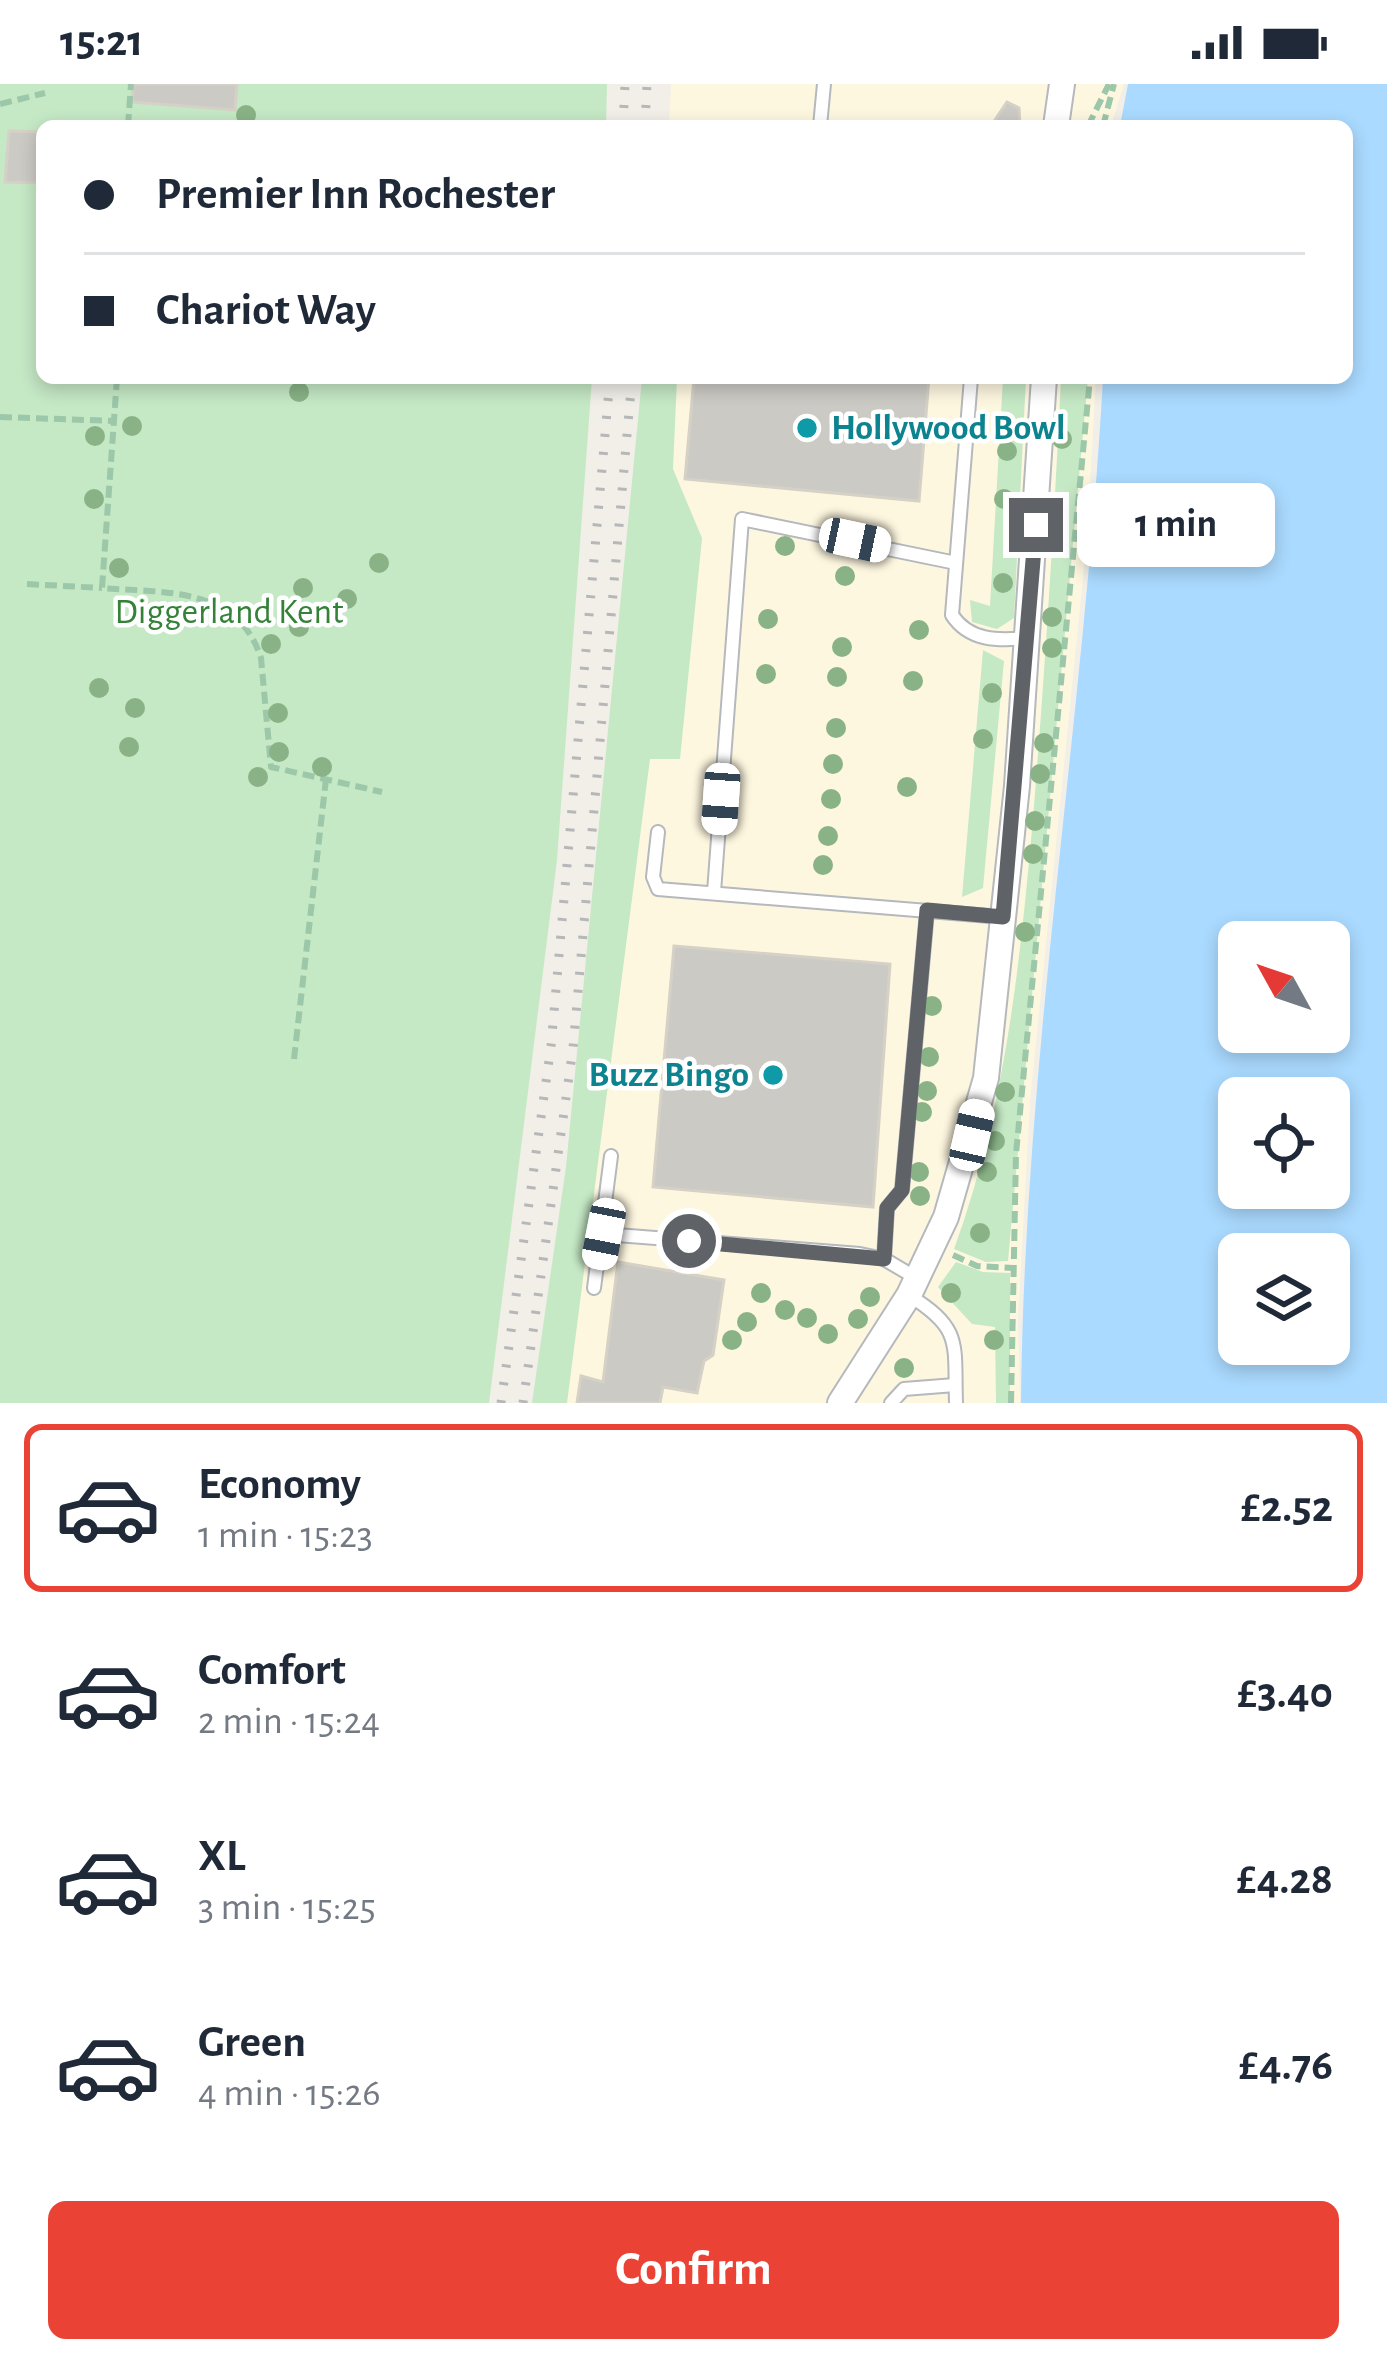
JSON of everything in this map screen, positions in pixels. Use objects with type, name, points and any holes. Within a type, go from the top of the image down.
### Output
[{"type":"street","points":[[1057,120],[1062,84]]},
{"type":"street","points":[[840,1403],[913,1287],[933,1245],[986,1078],[1028,638],[1044,384]]},
{"type":"lane","points":[[821,120],[824,84]]},
{"type":"lane","points":[[971,384],[952,615],[962,631],[1004,640],[1028,638]]},
{"type":"lane","points":[[714,892],[742,519],[956,563]]},
{"type":"lane","points":[[658,832],[653,877],[658,889],[1003,917]]},
{"type":"lane","points":[[884,1259],[887,1208],[902,1190],[927,910]]},
{"type":"lane","points":[[593,1288],[604,1234],[611,1156]]},
{"type":"lane","points":[[604,1234],[884,1259],[943,1316],[954,1334],[956,1403]]},
{"type":"lane","points":[[891,1403],[904,1389],[955,1385]]},
{"type":"path","points":[[128,120],[131,84]]},
{"type":"path","points":[[1091,120],[1112,84]]},
{"type":"path","points":[[1104,120],[1112,84]]},
{"type":"path","points":[[0,104],[45,93]]},
{"type":"path","points":[[102,588],[117,384]]},
{"type":"path","points":[[1011,1403],[1016,1154],[1089,384]]},
{"type":"path","points":[[0,417],[116,421]]},
{"type":"path","points":[[28,584],[199,596],[238,618],[261,658],[271,767],[382,792]]},
{"type":"path","points":[[294,1059],[326,779]]},
{"type":"path","points":[[933,1245],[977,1266],[1013,1268]]},
{"type":"shaded area","points":[[671,84],[1124,84],[1113,120],[669,120]]},
{"type":"shaded area","points":[[649,384],[1096,384],[1087,538],[1030,1101],[1018,1319],[1020,1403],[546,1403]]},
{"type":"green space","name":"Diggerland Kent","points":[[0,84],[607,84],[606,120],[36,120],[36,384],[592,384],[557,860],[489,1403],[0,1403]]},
{"type":"green space","points":[[641,384],[677,384],[673,469],[702,538],[680,759],[650,759],[567,1403],[532,1403],[566,1167]]},
{"type":"green space","points":[[1003,384],[1026,384],[1014,618],[997,629],[972,622],[970,600],[990,606]]},
{"type":"green space","points":[[1061,384],[1087,384],[1008,1261],[986,1262],[954,1249],[986,1144],[1016,982],[1049,598]]},
{"type":"green space","points":[[983,650],[1004,661],[983,888],[962,897]]},
{"type":"green space","points":[[956,1262],[983,1272],[1010,1273],[1010,1403],[996,1403],[995,1327],[972,1324],[938,1287]]},
{"type":"water","points":[[1128,84],[1387,84],[1387,1403],[1021,1403],[1032,1146],[1103,384],[1353,384],[1353,120],[1121,120]]},
{"type":"building","points":[[133,84],[237,84],[235,110],[132,102]]},
{"type":"building","points":[[1007,102],[1019,108],[1020,120],[995,120]]},
{"type":"building","points":[[9,131],[36,132],[36,183],[5,182]]},
{"type":"building","name":"Hollywood Bowl","points":[[693,384],[929,384],[919,501],[685,479]]},
{"type":"building","name":"Buzz Bingo","points":[[674,946],[890,964],[873,1207],[653,1187]]},
{"type":"building","points":[[618,1262],[724,1280],[713,1355],[704,1361],[697,1393],[663,1387],[660,1403],[577,1403],[581,1376],[603,1382]]},
{"type":"railway","points":[[623,120],[625,84]]},
{"type":"railway","points":[[645,120],[647,84]]},
{"type":"railway","points":[[501,1403],[551,1046],[609,384]]},
{"type":"railway","points":[[523,1403],[573,1048],[631,384]]},
{"type":"place","name":"Hollywood Bowl","points":[[807,428]]},
{"type":"place","name":"Buzz Bingo","points":[[773,1075]]},
{"type":"route","points":[[689,1241],[884,1259],[887,1208],[902,1190],[927,910],[1003,917],[1036,525]]}]
